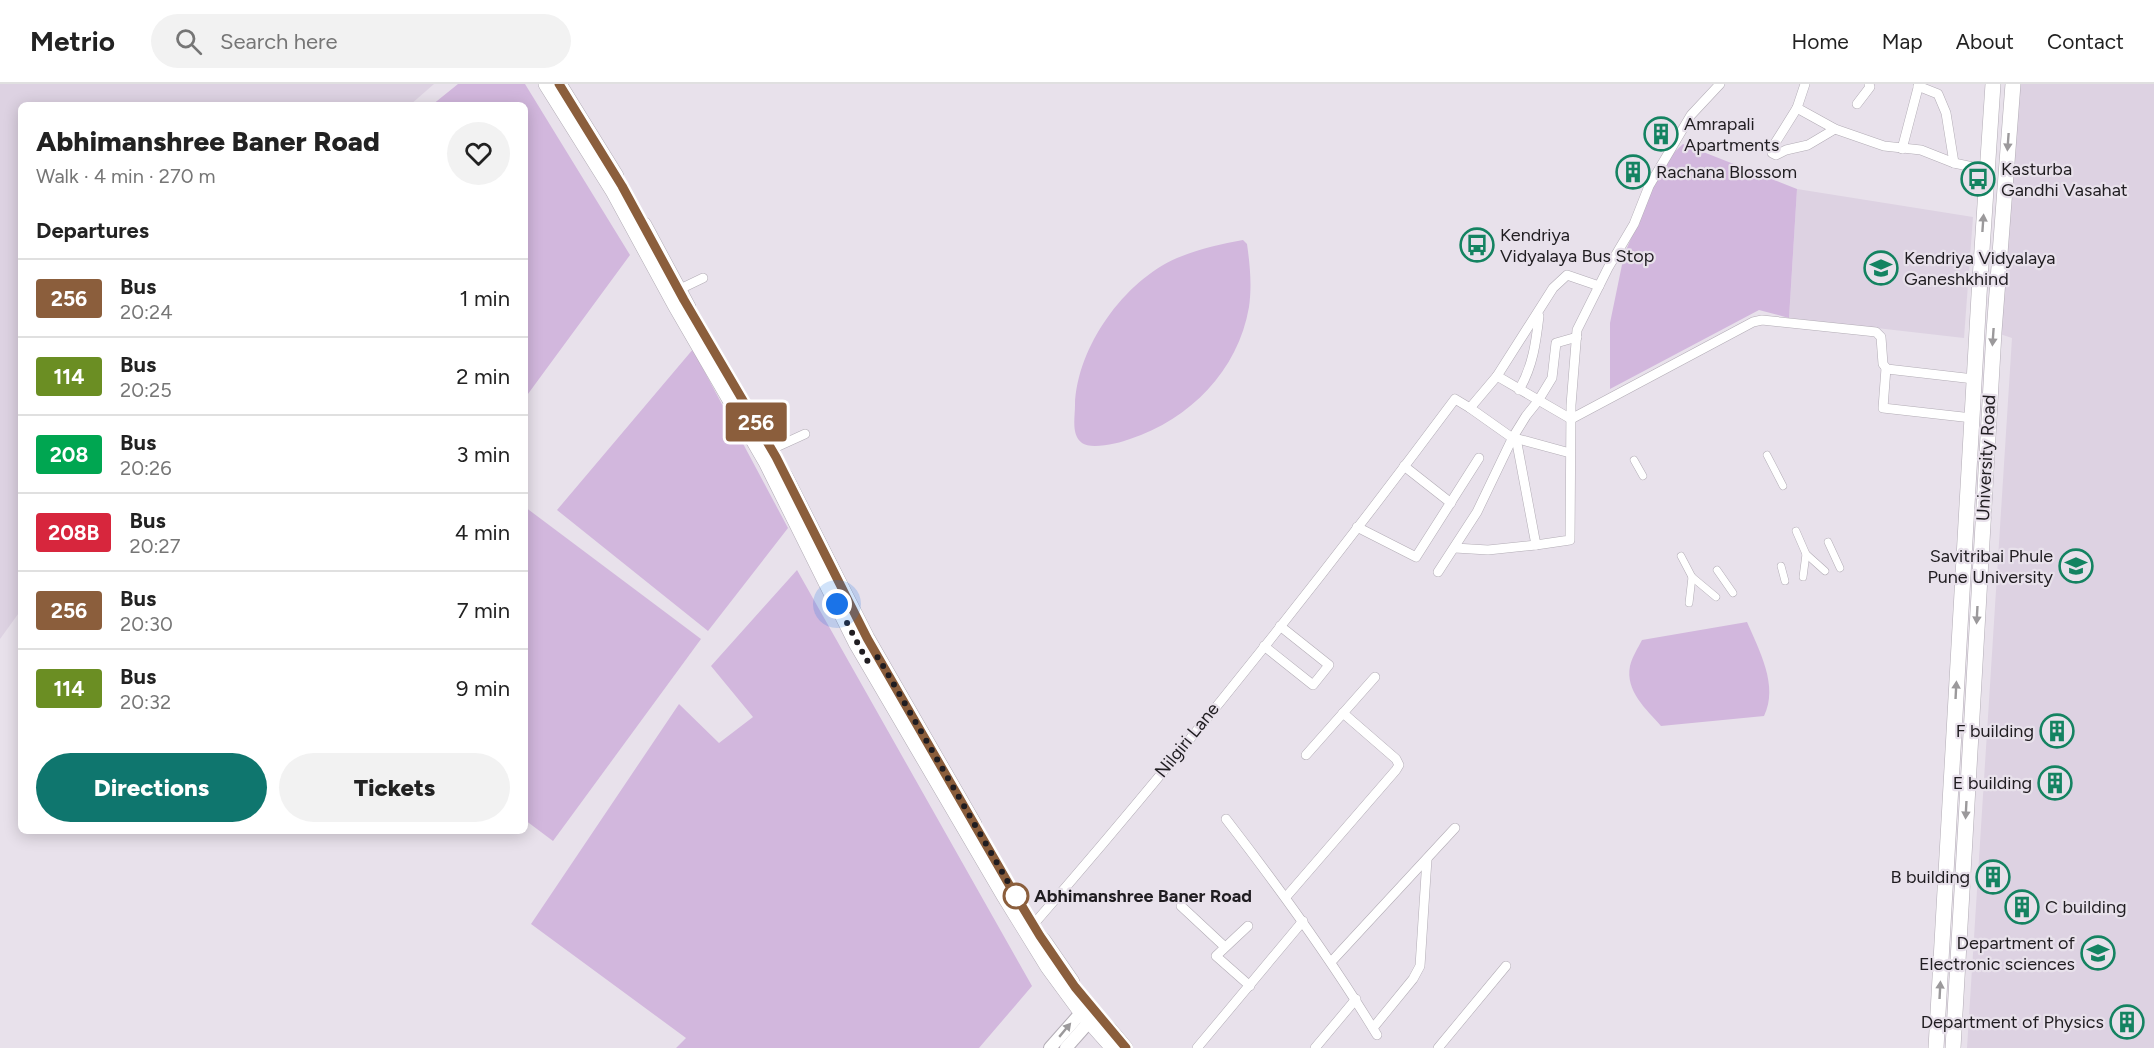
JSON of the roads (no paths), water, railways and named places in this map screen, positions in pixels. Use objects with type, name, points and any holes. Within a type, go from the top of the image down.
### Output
[{"type":"main road","points":[[546,84],[613,191],[675,305],[766,462],[856,643],[873,659],[1033,925],[1113,1048]]},
{"type":"main road","points":[[559,84],[622,186],[678,290],[771,449],[873,659],[1003,894],[1048,967],[1089,1013],[1125,1048]]},
{"type":"main road","name":"University Road","points":[[1936,1048],[1993,84]]},
{"type":"main road","name":"University Road","points":[[1953,1048],[1993,344],[2013,84]]},
{"type":"street","points":[[1455,548],[1488,550],[1570,540],[1571,419],[1577,330],[1608,268],[1634,224],[1649,186],[1690,115],[1720,84]]},
{"type":"street","points":[[1805,84],[1797,108],[1772,148],[1772,153],[1776,155],[1809,145],[1835,129]]},
{"type":"street","points":[[1857,104],[1870,87],[1869,84]]},
{"type":"street","points":[[1902,149],[1919,85],[1938,94],[1946,113],[1954,163]]},
{"type":"street","points":[[1797,108],[1835,129],[1884,146],[1921,150],[1954,163],[1987,170]]},
{"type":"street","points":[[1570,453],[1514,437],[1490,424],[1470,408],[1497,376],[1553,288],[1567,275],[1599,286]]},
{"type":"street","points":[[678,290],[703,278]]},
{"type":"street","points":[[1519,390],[1528,375],[1535,350],[1540,310]]},
{"type":"street","points":[[1571,419],[1757,320],[1877,332],[1881,337],[1882,362],[1886,368],[1883,408],[1972,418]]},
{"type":"street","points":[[1438,572],[1477,512],[1514,437],[1552,378],[1556,343],[1577,337]]},
{"type":"street","points":[[1886,368],[1974,379]]},
{"type":"street","points":[[1497,376],[1571,419]]},
{"type":"street","name":"Nilgiri Lane","points":[[1033,925],[1095,854],[1339,554],[1455,399],[1470,408]]},
{"type":"street","points":[[771,449],[805,434]]},
{"type":"street","points":[[1514,437],[1536,545]]},
{"type":"street","points":[[1767,454],[1783,486]]},
{"type":"street","points":[[1357,527],[1416,557],[1479,458]]},
{"type":"street","points":[[1634,460],[1643,476]]},
{"type":"street","points":[[1404,466],[1451,503]]},
{"type":"street","points":[[1796,531],[1806,554],[1825,571]]},
{"type":"street","points":[[1828,542],[1840,568]]},
{"type":"street","points":[[1803,577],[1806,554]]},
{"type":"street","points":[[1681,556],[1692,577],[1716,597]]},
{"type":"street","points":[[1781,566],[1785,581]]},
{"type":"street","points":[[1717,570],[1733,593]]},
{"type":"street","points":[[1689,603],[1692,577]]},
{"type":"street","points":[[1264,646],[1313,685],[1329,665],[1280,626]]},
{"type":"street","points":[[1306,755],[1375,677]]},
{"type":"street","points":[[1286,897],[1398,768],[1396,759],[1343,713]]},
{"type":"street","points":[[1226,819],[1303,921],[1375,1031],[1420,966],[1427,859]]},
{"type":"street","points":[[1331,962],[1455,828]]},
{"type":"street","points":[[1181,906],[1225,948]]},
{"type":"street","points":[[1197,1048],[1303,921]]},
{"type":"street","points":[[1248,926],[1216,956],[1250,986]]},
{"type":"street","points":[[1438,1048],[1506,966]]},
{"type":"street","points":[[1315,1048],[1356,999]]},
{"type":"street","points":[[1050,1048],[1089,1013]]},
{"type":"street","points":[[1066,1048],[1089,1013]]},
{"type":"place","name":"Amrapali Apartments","points":[[1661,134]]},
{"type":"place","name":"Rachana Blossom","points":[[1633,172]]},
{"type":"place","name":"Kasturba Gandhi Vasahat","points":[[1978,179]]},
{"type":"place","name":"Kendriya Vidyalaya Bus Stop","points":[[1477,245]]},
{"type":"place","name":"Kendriya Vidyalaya Ganeshkhind","points":[[1881,268]]},
{"type":"place","name":"Savitribai Phule Pune University","points":[[2076,566]]},
{"type":"place","name":"F building","points":[[2057,731]]},
{"type":"place","name":"E building","points":[[2055,783]]},
{"type":"place","name":"B building","points":[[1993,877]]},
{"type":"place","name":"Abhimanshree Baner Road","points":[[1016,896]]},
{"type":"place","name":"C building","points":[[2022,907]]},
{"type":"place","name":"Department of Electronic sciences","points":[[2098,953]]},
{"type":"place","name":"Department of Physics","points":[[2127,1022]]}]
